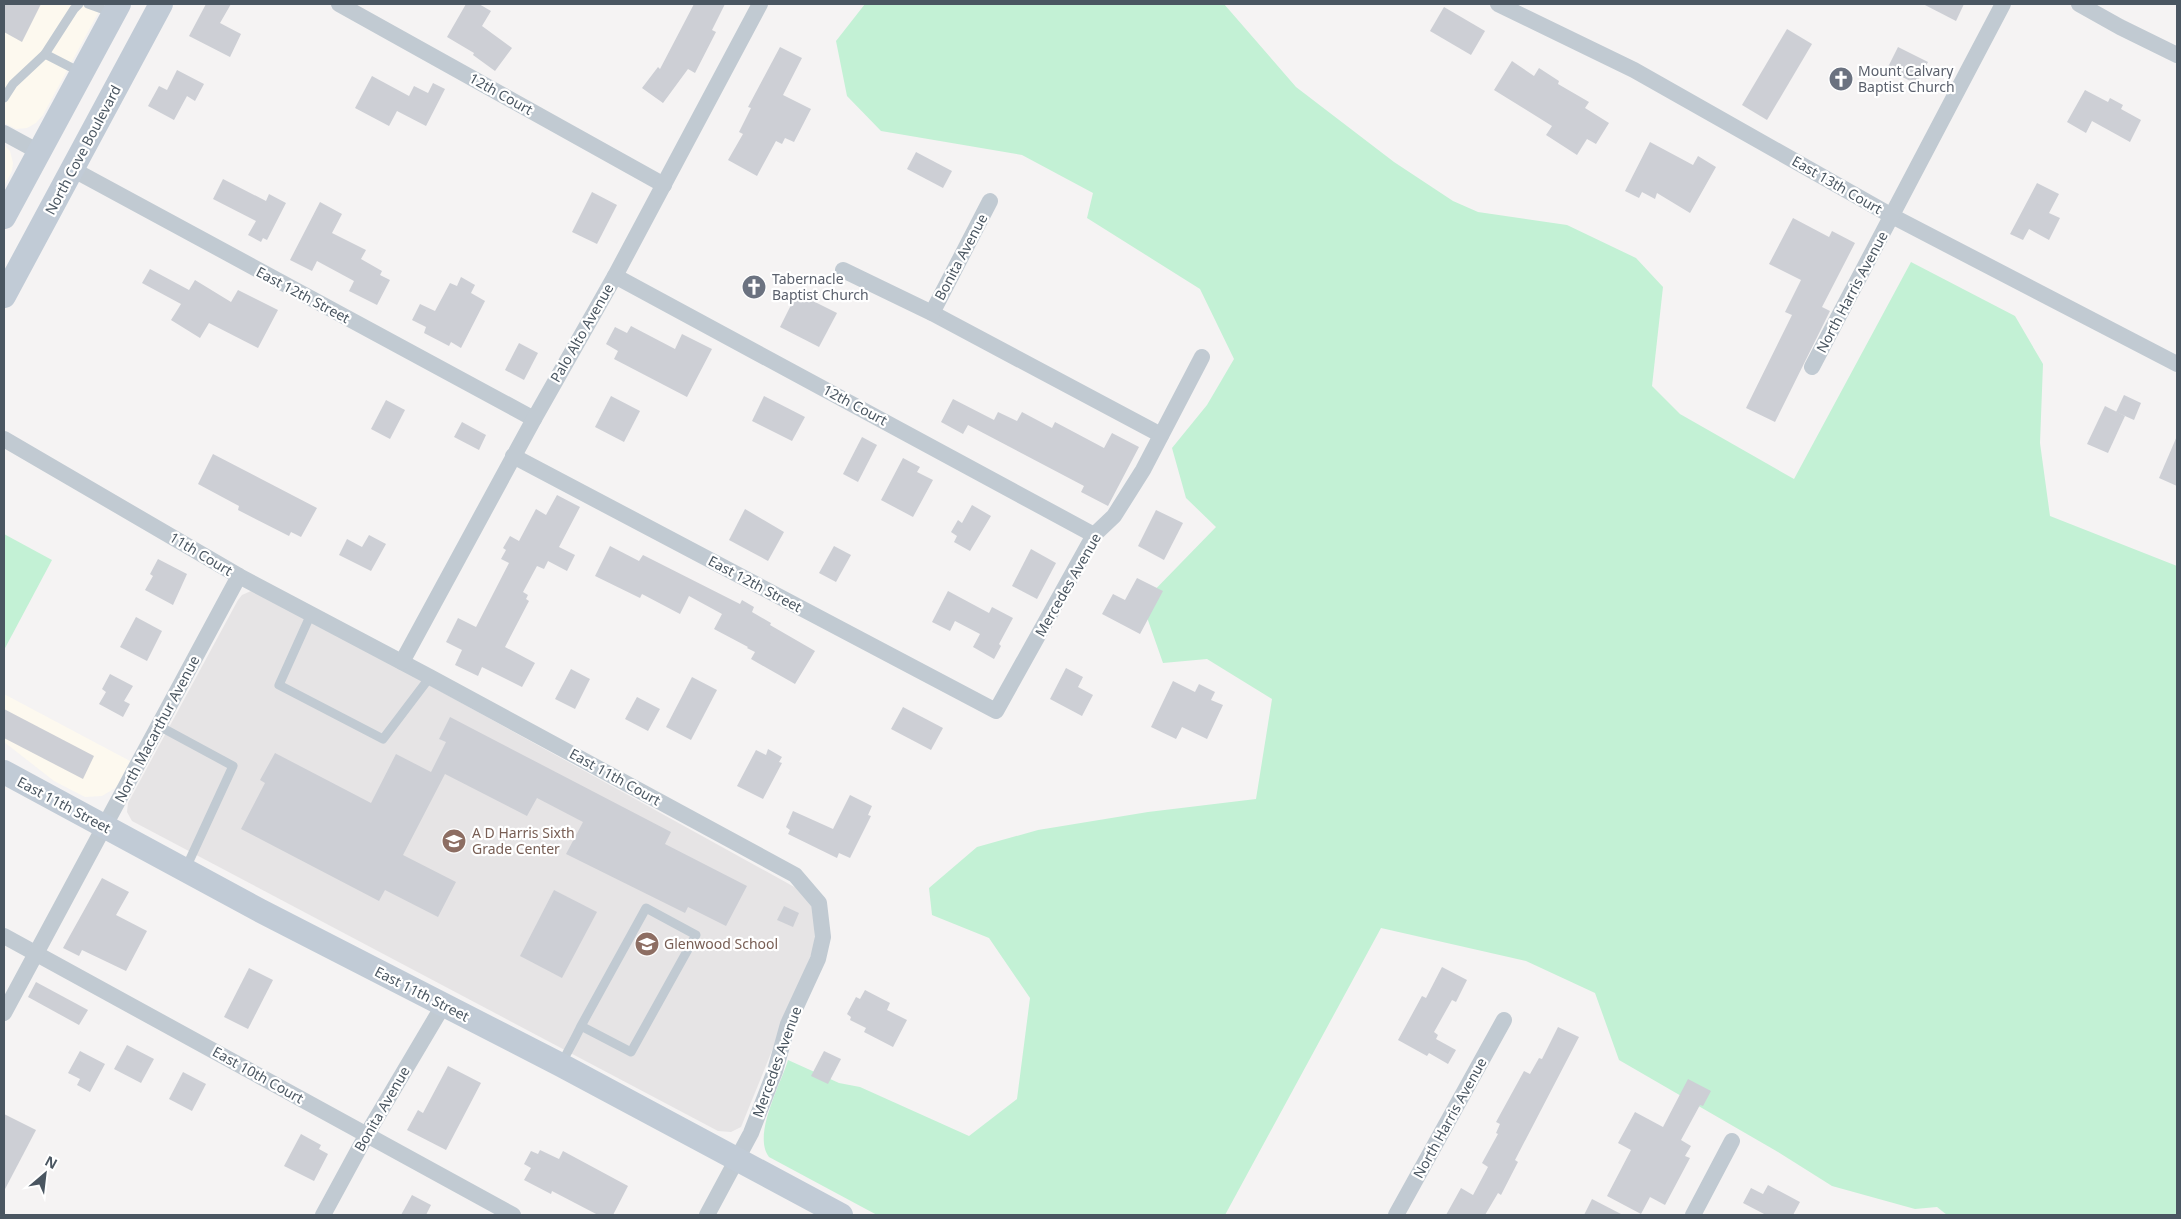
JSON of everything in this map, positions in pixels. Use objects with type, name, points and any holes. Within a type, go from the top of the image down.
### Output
[{"type":"main road","name":"North Cove Boulevard","points":[[4,296],[162,4]]},
{"type":"main road","points":[[4,217],[116,9]]},
{"type":"main road","name":"East 11th Street","points":[[4,772],[302,933],[561,1065],[841,1215]]},
{"type":"street","name":"12th Court","points":[[339,4],[664,185]]},
{"type":"street","name":"Palo Alto Avenue","points":[[402,662],[513,456],[615,276],[760,4]]},
{"type":"street","name":"East 13th Court","points":[[1498,4],[1634,70],[1892,216],[2177,364]]},
{"type":"street","name":"North Harris Avenue","points":[[1812,367],[2003,4]]},
{"type":"street","points":[[2079,4],[2177,55]]},
{"type":"street","points":[[4,133],[39,152]]},
{"type":"street","name":"East 12th Street","points":[[72,169],[534,419]]},
{"type":"street","name":"Bonita Avenue","points":[[932,313],[990,201]]},
{"type":"street","points":[[843,270],[932,313],[1161,435]]},
{"type":"street","name":"12th Court","points":[[615,276],[1094,535]]},
{"type":"street","name":"Mercedes Avenue","points":[[996,712],[1094,535],[1114,516],[1143,470],[1202,357]]},
{"type":"street","name":"11th Court","points":[[4,439],[239,576],[402,662]]},
{"type":"street","name":"East 12th Street","points":[[513,456],[996,712]]},
{"type":"street","name":"North Macarthur Avenue","points":[[4,1013],[239,576]]},
{"type":"street","name":"East 11th Court","points":[[402,662],[795,875],[819,903]]},
{"type":"street","name":"Mercedes Avenue","points":[[707,1215],[751,1133],[775,1071],[788,1024],[818,959],[823,938],[819,903]]},
{"type":"street","name":"East 10th Court","points":[[4,936],[513,1215]]},
{"type":"street","name":"Bonita Avenue","points":[[323,1215],[367,1134],[444,1004]]},
{"type":"street","name":"North Harris Avenue","points":[[1396,1215],[1504,1020]]},
{"type":"street","points":[[1692,1215],[1732,1141]]},
{"type":"lane","points":[[4,98],[13,84],[45,54],[79,4]]},
{"type":"lane","points":[[88,4],[116,9]]},
{"type":"lane","points":[[45,54],[82,73]]},
{"type":"lane","points":[[311,614],[279,685],[384,739],[430,677]]},
{"type":"lane","points":[[159,726],[233,766],[184,870]]},
{"type":"lane","points":[[561,1065],[581,1026],[646,908],[696,935],[631,1052],[581,1026]]},
{"type":"shaded area","points":[[4,4],[103,4],[43,115],[36,123],[27,128],[16,129],[4,123]]},
{"type":"shaded area","points":[[4,145],[10,151],[13,163],[12,171],[4,186]]},
{"type":"shaded area","points":[[251,591],[268,596],[798,889],[814,908],[815,945],[741,1127],[731,1132],[718,1131],[132,821],[127,812],[128,803],[238,600],[242,595]]},
{"type":"shaded area","points":[[4,694],[130,761],[117,787],[102,796],[85,797],[54,781],[4,742]]},
{"type":"green space","points":[[865,4],[1224,4],[1296,87],[1394,162],[1453,201],[1478,212],[1567,225],[1636,258],[1663,287],[1652,386],[1680,414],[1794,479],[1911,262],[2015,316],[2043,364],[2040,443],[2050,516],[2177,566],[2177,1215],[1947,1215],[1937,1207],[1915,1209],[1832,1186],[1778,1152],[1619,1060],[1595,993],[1526,961],[1381,928],[1225,1215],[877,1215],[769,1157],[765,1148],[766,1123],[769,1109],[788,1060],[839,1083],[860,1087],[969,1136],[1017,1099],[1030,998],[989,938],[932,915],[929,888],[977,847],[1038,830],[1148,812],[1256,799],[1272,699],[1207,659],[1163,663],[1142,603],[1216,527],[1186,498],[1172,448],[1207,405],[1234,359],[1200,289],[1087,218],[1093,193],[1022,155],[881,131],[847,96],[836,41]]},
{"type":"green space","points":[[4,534],[52,560],[4,650]]},
{"type":"building","points":[[4,4],[41,4],[22,42],[4,32]]},
{"type":"building","points":[[206,4],[231,4],[220,23],[241,34],[230,57],[189,36]]},
{"type":"building","points":[[466,4],[479,4],[491,11],[482,26],[512,48],[495,71],[473,55],[474,53],[447,37]]},
{"type":"building","points":[[694,4],[725,4],[712,30],[716,32],[695,73],[688,69],[663,103],[642,88],[658,67],[660,69]]},
{"type":"building","points":[[1923,4],[1964,4],[1956,21]]},
{"type":"building","points":[[1444,7],[1485,31],[1471,55],[1430,31]]},
{"type":"building","points":[[1787,29],[1812,44],[1767,120],[1742,105]]},
{"type":"building","points":[[780,47],[802,58],[783,95],[811,109],[794,142],[785,138],[782,144],[776,141],[757,176],[728,160],[743,134],[739,132],[751,108],[748,107]]},
{"type":"building","points":[[1898,47],[1928,62],[1916,84],[1887,69]]},
{"type":"building","points":[[1512,61],[1534,76],[1539,68],[1559,81],[1558,84],[1589,102],[1585,108],[1609,123],[1596,144],[1587,139],[1577,155],[1546,135],[1552,126],[1494,90]]},
{"type":"building","points":[[177,70],[204,84],[195,101],[187,96],[174,120],[148,106],[159,86],[167,90]]},
{"type":"building","points":[[372,76],[409,96],[414,86],[428,93],[433,83],[445,89],[426,126],[397,111],[389,126],[355,108]]},
{"type":"building","points":[[2085,90],[2108,102],[2110,98],[2123,105],[2121,109],[2141,120],[2130,142],[2092,121],[2086,133],[2067,122]]},
{"type":"building","points":[[1650,142],[1693,165],[1698,156],[1716,167],[1690,213],[1657,193],[1655,199],[1642,192],[1639,198],[1625,191]]},
{"type":"building","points":[[916,152],[952,171],[943,188],[907,169]]},
{"type":"building","points":[[223,179],[266,201],[269,194],[286,203],[267,240],[263,238],[261,242],[248,235],[256,221],[213,199]]},
{"type":"building","points":[[2037,183],[2059,194],[2049,213],[2060,218],[2049,240],[2029,229],[2023,240],[2010,234]]},
{"type":"building","points":[[592,192],[617,205],[597,244],[572,232]]},
{"type":"building","points":[[320,202],[342,214],[332,233],[366,250],[361,259],[382,271],[380,275],[390,280],[377,305],[349,291],[354,281],[317,261],[312,271],[290,260]]},
{"type":"building","points":[[1793,218],[1829,237],[1832,231],[1855,243],[1822,307],[1830,311],[1775,422],[1746,408],[1792,315],[1785,312],[1801,280],[1769,264]]},
{"type":"building","points":[[150,269],[189,290],[195,280],[231,302],[238,290],[278,310],[258,348],[209,323],[200,338],[171,320],[181,304],[142,283]]},
{"type":"building","points":[[461,277],[475,285],[471,293],[485,301],[461,348],[451,342],[449,346],[424,333],[426,327],[412,320],[420,304],[435,311],[450,283],[457,286]]},
{"type":"building","points":[[797,293],[837,313],[819,347],[780,327]]},
{"type":"building","points":[[631,326],[675,349],[682,334],[712,349],[687,397],[614,359],[618,351],[606,344],[615,327],[627,333]]},
{"type":"building","points":[[519,343],[538,353],[524,380],[505,370]]},
{"type":"building","points":[[2124,395],[2141,403],[2134,420],[2116,412]]},
{"type":"building","points":[[611,396],[640,411],[624,442],[595,427]]},
{"type":"building","points":[[764,396],[805,417],[792,441],[752,421]]},
{"type":"building","points":[[953,399],[994,420],[998,412],[1017,421],[1022,412],[1052,428],[1055,422],[1104,448],[1112,433],[1139,447],[1108,506],[1081,492],[1084,486],[968,425],[963,434],[941,422]]},
{"type":"building","points":[[386,400],[405,410],[390,439],[371,429]]},
{"type":"building","points":[[2105,406],[2125,416],[2108,453],[2087,444]]},
{"type":"building","points":[[462,422],[486,435],[479,450],[454,437]]},
{"type":"building","points":[[2177,436],[2177,486],[2159,478]]},
{"type":"building","points":[[862,437],[877,445],[858,482],[843,474]]},
{"type":"building","points":[[213,454],[317,508],[301,537],[291,532],[289,536],[238,510],[239,506],[198,484]]},
{"type":"building","points":[[903,458],[920,467],[917,472],[933,480],[913,517],[881,500]]},
{"type":"building","points":[[557,495],[580,507],[559,547],[575,555],[567,571],[548,561],[544,569],[537,566],[523,592],[528,595],[526,599],[529,601],[505,647],[535,663],[522,687],[482,667],[478,676],[455,665],[462,650],[446,642],[458,618],[476,627],[509,563],[501,559],[506,550],[503,548],[510,536],[519,541],[536,509],[546,515]]},
{"type":"building","points":[[972,505],[991,516],[970,551],[954,542],[957,536],[951,532],[958,520],[962,523]]},
{"type":"building","points":[[745,509],[784,532],[768,561],[729,540]]},
{"type":"building","points":[[1156,510],[1183,523],[1164,560],[1138,546]]},
{"type":"building","points":[[369,535],[386,544],[371,571],[339,555],[347,539],[362,547]]},
{"type":"building","points":[[610,546],[639,561],[643,555],[740,604],[742,600],[754,607],[752,612],[771,623],[770,625],[815,651],[795,684],[751,659],[755,652],[748,647],[714,629],[722,614],[689,596],[680,614],[642,594],[640,598],[595,576]]},
{"type":"building","points":[[834,546],[851,555],[836,582],[819,573]]},
{"type":"building","points":[[1031,549],[1056,563],[1037,599],[1012,586]]},
{"type":"building","points":[[158,559],[187,574],[173,605],[145,590],[153,576],[150,574]]},
{"type":"building","points":[[1137,578],[1163,591],[1140,634],[1102,614],[1113,594],[1125,600]]},
{"type":"building","points":[[948,591],[989,613],[992,607],[1013,618],[999,644],[1001,646],[994,659],[973,647],[980,634],[955,621],[950,631],[932,622]]},
{"type":"building","points":[[136,617],[162,631],[147,661],[120,647]]},
{"type":"building","points":[[1066,668],[1083,677],[1078,687],[1093,695],[1082,716],[1050,699]]},
{"type":"building","points":[[571,669],[590,679],[575,709],[555,699]]},
{"type":"building","points":[[110,674],[133,686],[124,701],[130,704],[123,717],[99,704],[106,692],[102,689]]},
{"type":"building","points":[[692,677],[717,690],[691,740],[666,727]]},
{"type":"building","points":[[1173,681],[1195,692],[1199,684],[1215,692],[1211,700],[1223,705],[1207,739],[1182,727],[1176,739],[1151,727]]},
{"type":"building","points":[[637,697],[660,709],[648,731],[625,719]]},
{"type":"building","points":[[903,707],[943,728],[931,750],[891,729]]},
{"type":"building","points":[[4,709],[94,756],[83,779],[4,738]]},
{"type":"building","points":[[450,717],[671,832],[665,844],[747,886],[726,926],[688,907],[685,913],[566,854],[583,822],[537,798],[527,816],[445,774],[403,855],[456,882],[438,917],[385,890],[379,901],[241,829],[265,783],[260,780],[275,753],[371,803],[396,754],[431,772],[446,742],[439,739]]},
{"type":"building","points":[[768,749],[782,757],[779,762],[782,763],[763,799],[737,786],[756,750],[766,755]]},
{"type":"building","points":[[850,795],[872,806],[868,815],[871,816],[850,858],[839,853],[837,858],[788,834],[790,830],[786,827],[793,811],[833,829]]},
{"type":"building","points":[[102,878],[129,892],[116,915],[147,931],[126,971],[82,950],[79,956],[63,948]]},
{"type":"building","points":[[554,890],[597,912],[562,978],[520,956]]},
{"type":"building","points":[[784,906],[799,913],[793,927],[777,920]]},
{"type":"building","points":[[1442,967],[1467,980],[1456,1002],[1452,1000],[1434,1032],[1438,1035],[1436,1039],[1456,1050],[1448,1064],[1429,1053],[1427,1056],[1398,1040],[1422,996],[1426,998]]},
{"type":"building","points":[[249,968],[273,980],[248,1029],[224,1017]]},
{"type":"building","points":[[36,982],[88,1010],[79,1025],[28,997]]},
{"type":"building","points":[[865,990],[890,1003],[887,1010],[907,1020],[893,1047],[864,1032],[866,1028],[850,1020],[851,1017],[847,1014],[856,997],[860,999]]},
{"type":"building","points":[[1558,1027],[1579,1037],[1515,1160],[1518,1162],[1501,1195],[1498,1193],[1485,1215],[1446,1215],[1461,1188],[1473,1195],[1488,1167],[1482,1163],[1498,1134],[1496,1133],[1500,1124],[1496,1122],[1524,1071],[1530,1074],[1539,1058],[1542,1059]]},
{"type":"building","points":[[127,1045],[154,1059],[141,1083],[114,1069]]},
{"type":"building","points":[[80,1051],[105,1064],[90,1092],[77,1085],[80,1079],[68,1073]]},
{"type":"building","points":[[824,1051],[841,1059],[828,1084],[811,1076]]},
{"type":"building","points":[[448,1066],[481,1083],[446,1150],[407,1130],[418,1110],[423,1113]]},
{"type":"building","points":[[183,1072],[206,1084],[192,1111],[169,1099]]},
{"type":"building","points":[[1688,1079],[1711,1091],[1703,1106],[1700,1105],[1681,1140],[1691,1146],[1685,1156],[1690,1158],[1665,1205],[1650,1197],[1641,1214],[1607,1196],[1631,1150],[1618,1143],[1635,1112],[1663,1127]]},
{"type":"building","points":[[4,1114],[36,1130],[4,1191]]},
{"type":"building","points":[[301,1134],[321,1145],[319,1149],[328,1154],[314,1181],[284,1166]]},
{"type":"building","points":[[540,1150],[559,1159],[563,1151],[628,1186],[613,1215],[598,1215],[552,1191],[551,1194],[524,1180],[531,1168],[524,1164],[531,1151],[538,1154]]},
{"type":"building","points":[[1768,1185],[1800,1202],[1793,1215],[1766,1215],[1743,1203],[1751,1188],[1763,1194]]},
{"type":"building","points":[[412,1195],[431,1205],[426,1215],[401,1215]]},
{"type":"building","points":[[1592,1199],[1623,1215],[1584,1215]]},
{"type":"place","name":"Mount Calvary Baptist Church","points":[[1841,79]]},
{"type":"place","name":"Tabernacle Baptist Church","points":[[754,287]]},
{"type":"place","name":"A D Harris Sixth Grade Center","points":[[454,841]]},
{"type":"place","name":"Glenwood School","points":[[647,944]]}]
